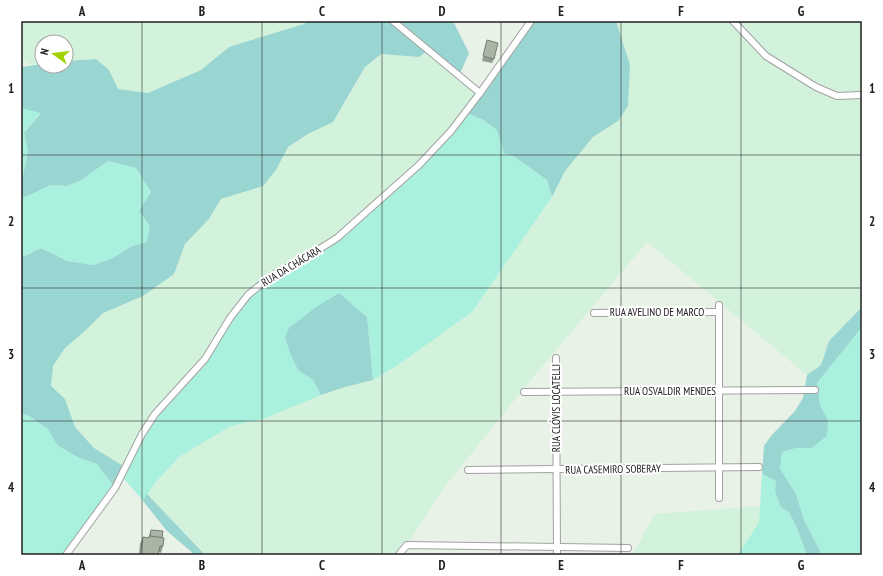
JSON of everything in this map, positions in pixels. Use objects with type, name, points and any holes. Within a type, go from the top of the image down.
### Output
[{"type":"street","points":[[393,21],[480,93]]},
{"type":"street","name":"RUA DA CHÁCARA","points":[[66,555],[115,488],[142,434],[155,414],[205,359],[230,318],[248,294],[272,276],[302,260],[337,238],[419,165],[451,131],[531,21]]},
{"type":"street","points":[[732,21],[766,56],[816,87],[837,96],[862,95]]},
{"type":"street","name":"RUA AVELINO DE MARCO","points":[[594,313],[719,308],[719,391]]},
{"type":"street","name":"RUA CLÓVIS LOCATELLI","points":[[556,358],[556,555]]},
{"type":"street","name":"RUA OSVALDIR MENDES","points":[[524,392],[815,390]]},
{"type":"street","points":[[719,391],[719,498]]},
{"type":"street","name":"RUA CASEMIRO SOBERAY","points":[[468,470],[759,467]]},
{"type":"street","points":[[399,555],[407,545],[628,548]]},
{"type":"green space","points":[[21,21],[307,21],[304,24],[265,37],[229,47],[201,70],[148,93],[118,89],[109,70],[96,59],[74,60],[74,34],[34,34],[34,65],[31,65],[21,60]]},
{"type":"green space","points":[[616,21],[862,21],[862,307],[829,341],[821,365],[807,375],[647,242],[530,381],[446,485],[399,555],[205,555],[147,494],[155,483],[179,457],[231,426],[263,419],[321,395],[373,380],[472,312],[552,197],[565,171],[593,137],[618,121],[630,65]]},
{"type":"green space","points":[[428,50],[480,93],[419,165],[205,359],[125,467],[94,448],[75,427],[65,399],[51,386],[53,366],[65,348],[103,313],[143,296],[174,274],[185,244],[209,219],[221,199],[263,186],[276,170],[288,147],[308,134],[345,103],[365,67],[381,54],[419,57]]},
{"type":"green space","points":[[760,506],[759,522],[738,555],[633,555],[654,514]]},
{"type":"shaded area","points":[[307,21],[453,21],[469,53],[459,76],[428,50],[419,57],[381,54],[365,67],[333,122],[308,134],[288,147],[276,170],[263,186],[221,199],[209,219],[185,244],[174,274],[143,296],[103,313],[65,348],[53,366],[51,386],[65,399],[75,427],[94,448],[125,467],[115,488],[97,464],[79,458],[57,445],[48,429],[29,416],[21,413],[21,256],[25,256],[41,248],[67,261],[93,265],[111,259],[132,246],[147,242],[150,226],[139,211],[151,192],[136,168],[108,161],[80,181],[66,186],[51,185],[23,198],[21,186],[28,151],[24,133],[41,113],[21,108],[21,67],[34,65],[34,74],[74,74],[74,60],[96,59],[109,70],[118,89],[148,93],[201,70],[229,47],[304,24]]},
{"type":"shaded area","points":[[531,21],[616,21],[630,65],[628,106],[618,121],[593,137],[565,171],[552,197],[547,180],[515,157],[504,153],[497,130],[483,120],[465,112]]},
{"type":"shaded area","points":[[21,108],[41,112],[24,133],[28,151],[21,186]]},
{"type":"shaded area","points":[[465,112],[483,120],[497,130],[504,153],[515,157],[547,180],[552,197],[472,312],[398,365],[373,380],[367,317],[339,293],[285,338],[298,370],[313,380],[321,395],[263,419],[231,426],[179,457],[155,483],[143,501],[121,475],[142,434],[205,359],[230,318],[256,288],[337,238],[419,165]]},
{"type":"shaded area","points":[[108,161],[136,168],[151,192],[139,211],[151,227],[147,242],[132,246],[111,259],[93,265],[67,261],[41,248],[25,256],[21,256],[21,187],[23,198],[51,185],[66,186],[80,181]]},
{"type":"shaded area","points":[[339,293],[367,317],[373,380],[321,395],[313,380],[298,370],[285,338],[289,328],[315,308]]},
{"type":"shaded area","points":[[862,307],[862,327],[817,383],[820,405],[828,420],[827,436],[811,448],[796,448],[782,452],[780,469],[796,494],[804,520],[822,555],[807,555],[797,528],[789,512],[781,507],[775,492],[776,481],[762,474],[764,446],[771,436],[795,411],[803,398],[807,375],[821,365],[829,341]]},
{"type":"shaded area","points":[[862,327],[862,555],[822,555],[804,520],[796,494],[780,469],[782,452],[796,448],[811,448],[828,420],[820,405],[817,383]]},
{"type":"shaded area","points":[[21,413],[29,416],[48,429],[57,445],[79,458],[97,464],[115,488],[66,555],[21,555]]},
{"type":"shaded area","points":[[762,474],[776,481],[775,492],[781,507],[789,512],[797,528],[807,555],[738,555],[759,522]]},
{"type":"shaded area","points":[[147,494],[205,555],[195,555],[167,531],[143,501]]},
{"type":"building","points":[[487,40],[498,43],[494,59],[483,56]]},
{"type":"building","points":[[151,530],[163,531],[162,538],[150,536]]},
{"type":"building","points":[[150,536],[164,538],[163,546],[160,546],[158,555],[140,555],[143,537],[149,538]]}]
